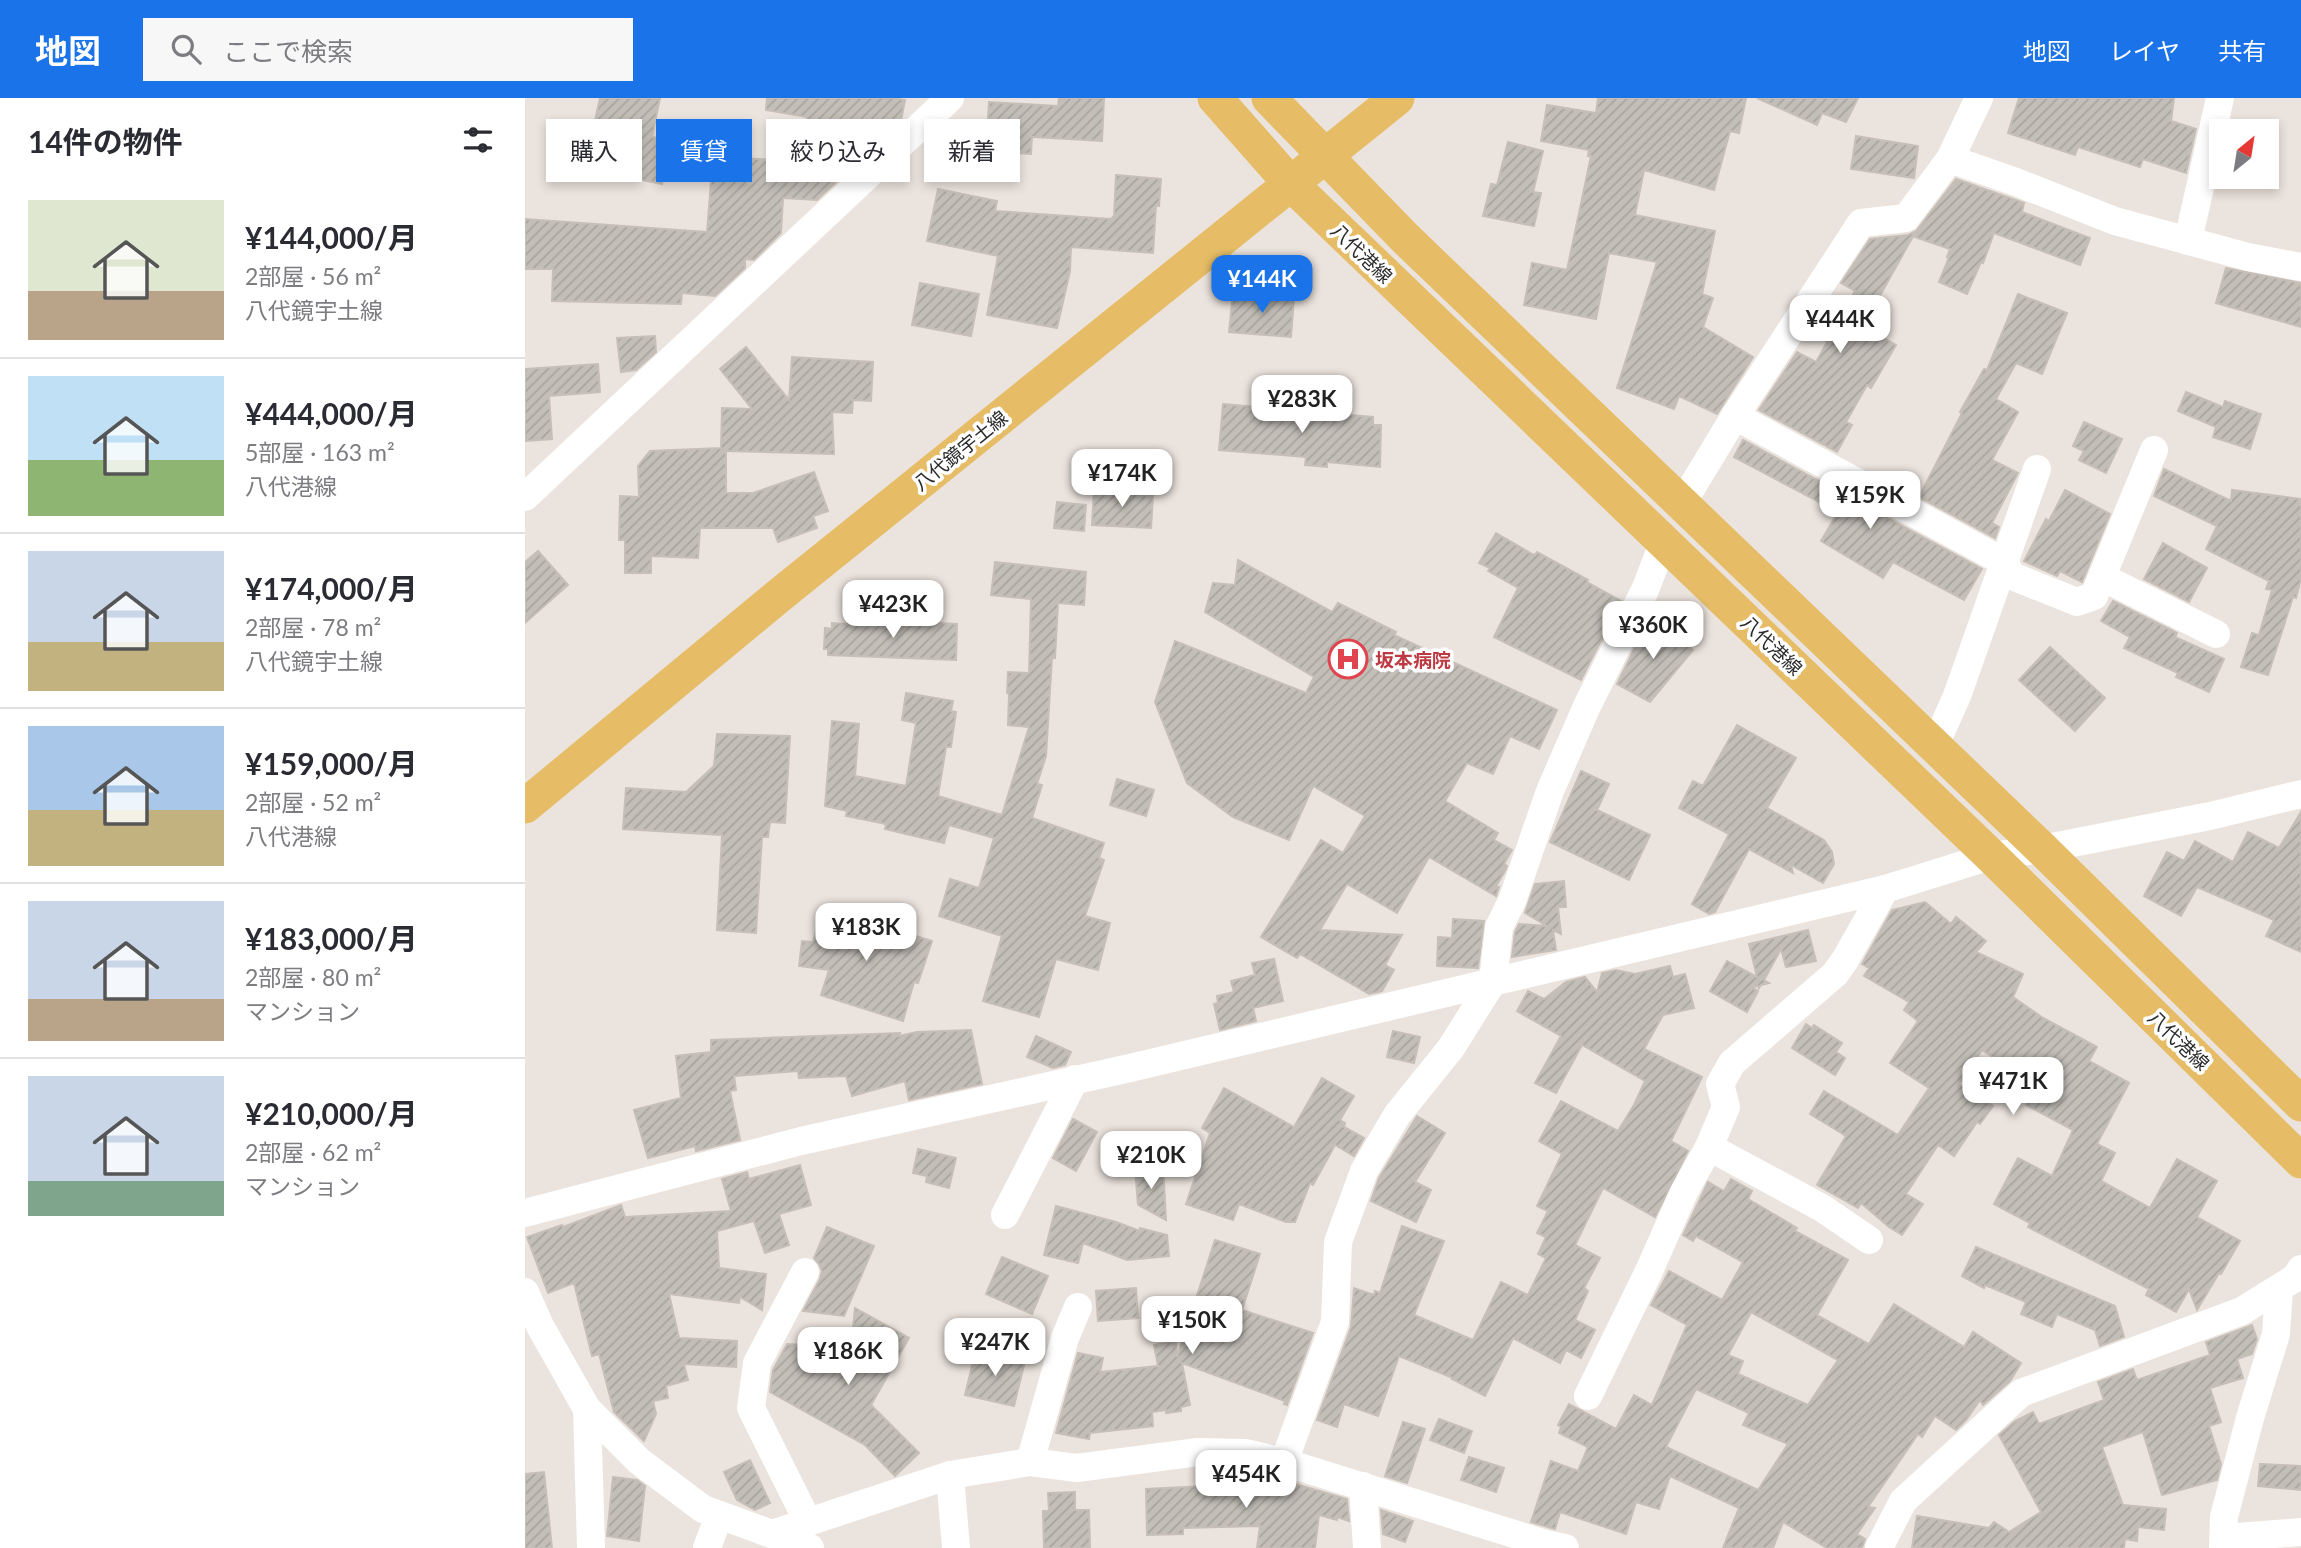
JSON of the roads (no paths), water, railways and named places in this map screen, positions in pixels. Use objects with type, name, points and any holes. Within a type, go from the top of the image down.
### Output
[{"type":"main road","name":"八代港線","points":[[1215,98],[1290,183],[1991,856],[2301,1161]]},
{"type":"main road","name":"八代港線","points":[[1269,98],[1406,239],[2042,849],[2301,1104]]},
{"type":"main road","name":"八代鏡宇土線","points":[[525,806],[781,594],[1397,98]]},
{"type":"street","points":[[525,497],[950,98]]},
{"type":"street","points":[[1681,505],[1735,416],[1861,223],[1906,218],[1950,159],[1979,98]]},
{"type":"street","points":[[2188,241],[2220,98]]},
{"type":"street","points":[[1950,159],[2115,221],[2248,257],[2301,267]]},
{"type":"street","points":[[1735,416],[2004,562],[2012,576],[2077,602],[2094,596],[2154,450]]},
{"type":"street","points":[[1934,747],[1957,696],[2036,469]]},
{"type":"street","points":[[1284,1462],[1335,1322],[1338,1242],[1364,1171],[1397,1115],[1451,1048],[1493,981],[1499,927],[1512,901],[1550,791],[1587,706],[1645,590],[1664,541]]},
{"type":"street","points":[[2102,577],[2216,634]]},
{"type":"street","points":[[525,1213],[801,1141],[1130,1068],[1885,889],[1991,856],[2042,849],[2210,816],[2301,794]]},
{"type":"street","points":[[1588,1396],[1684,1192],[1709,1147],[1726,1107],[1720,1084],[1732,1063],[1835,974],[1885,889]]},
{"type":"street","points":[[1005,1215],[1075,1079]]},
{"type":"street","points":[[1709,1147],[1822,1208],[1869,1240]]},
{"type":"street","points":[[1879,1548],[1903,1501],[2021,1393],[2242,1311],[2279,1290],[2295,1278],[2301,1269]]},
{"type":"street","points":[[805,1272],[757,1363],[751,1408],[809,1535]]},
{"type":"street","points":[[2279,1290],[2276,1335],[2250,1418],[2224,1517],[2223,1543],[2301,1532]]},
{"type":"street","points":[[525,1292],[540,1326],[587,1409],[639,1461],[703,1509],[772,1534],[809,1535],[950,1475],[1030,1462],[1077,1468],[1198,1452],[1245,1454],[1284,1462],[1565,1548]]},
{"type":"street","points":[[1030,1462],[1065,1338],[1077,1307]]},
{"type":"street","points":[[587,1409],[591,1548]]},
{"type":"street","points":[[950,1475],[956,1548]]},
{"type":"street","points":[[1363,1486],[1367,1548]]},
{"type":"street","points":[[707,1548],[719,1515]]},
{"type":"place","name":"坂本病院","points":[[1348,659]]}]
